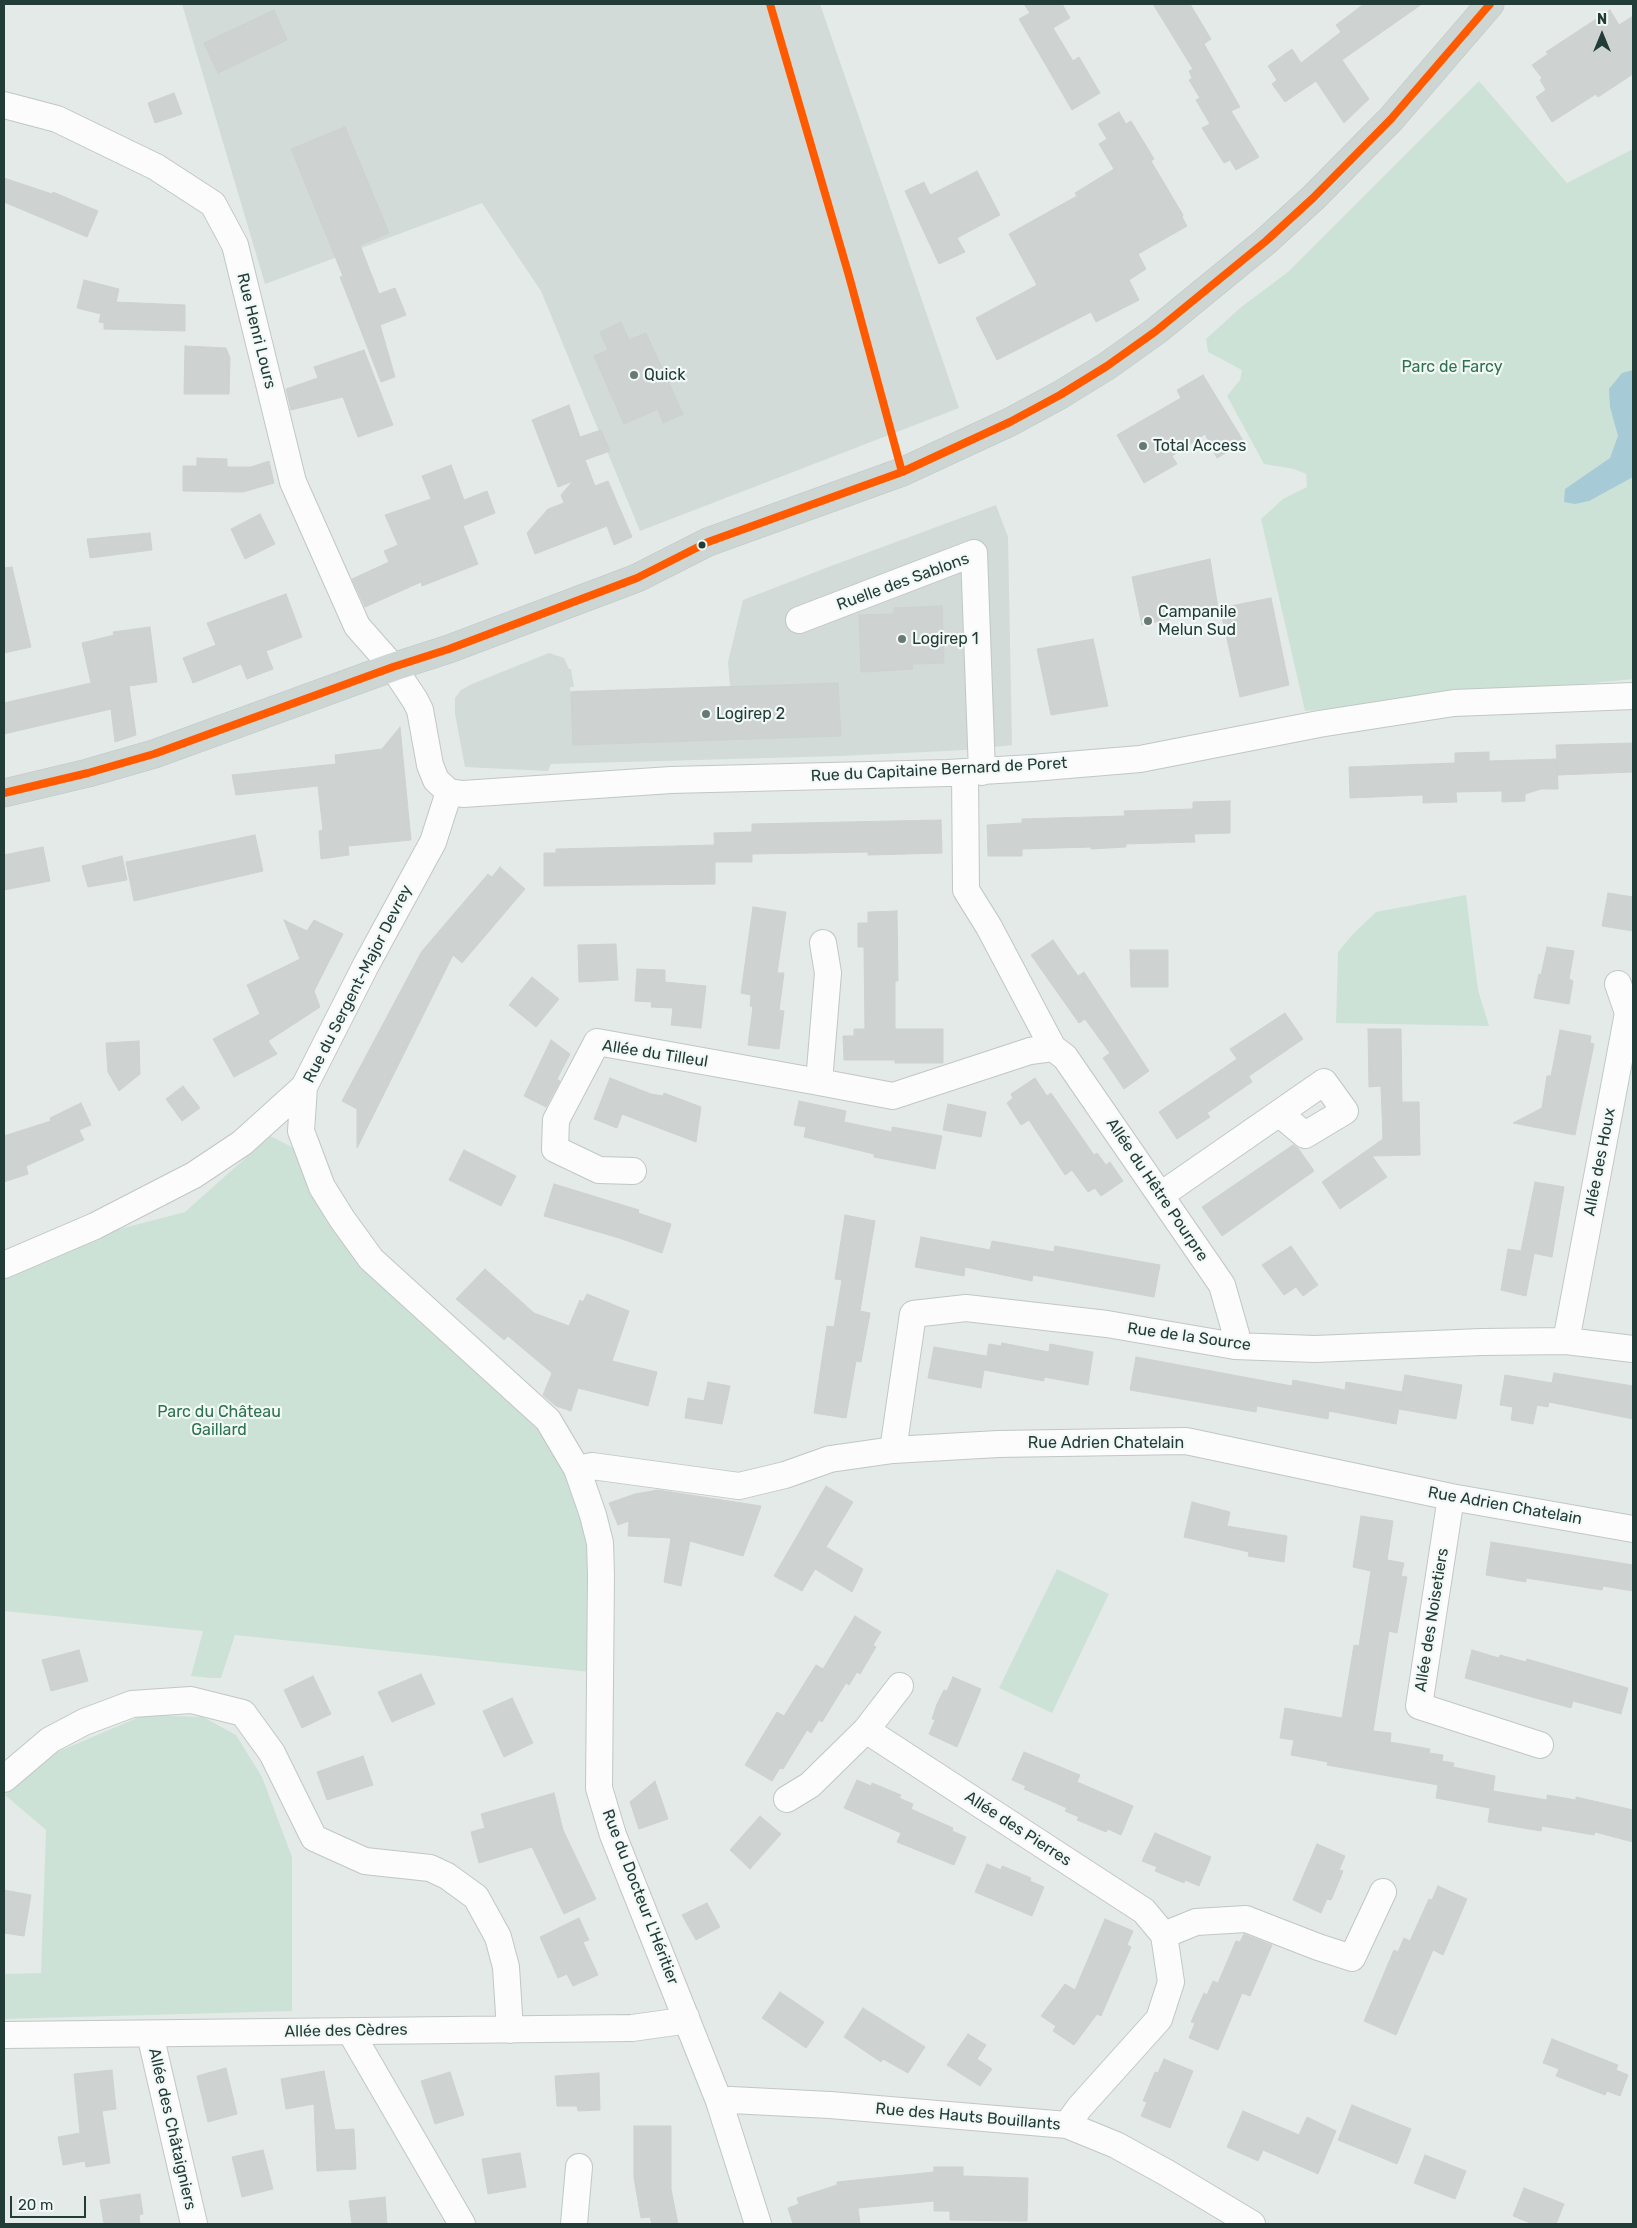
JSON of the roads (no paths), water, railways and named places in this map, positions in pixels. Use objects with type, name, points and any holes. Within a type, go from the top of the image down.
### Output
[{"type":"main road","points":[[4,793],[88,773],[154,754],[392,667],[448,649],[637,578],[708,542],[902,472],[1010,422],[1107,366],[1156,331],[1266,241],[1313,198],[1391,119],[1490,4]]},
{"type":"street","name":"Rue Henri Lours","points":[[4,105],[56,119],[156,167],[213,204],[234,245],[293,482],[357,626],[392,667],[420,710],[430,765],[436,780],[449,792]]},
{"type":"street","name":"Ruelle des Sablons","points":[[799,620],[974,552],[974,772]]},
{"type":"street","name":"Rue du Capitaine Bernard de Poret","points":[[449,792],[464,794],[671,780],[974,772],[1140,758],[1319,724],[1454,703],[1633,696]]},
{"type":"street","name":"Allée du Hêtre Pourpre","points":[[974,772],[966,890],[989,927],[1053,1048],[1065,1056],[1222,1285],[1236,1334],[1234,1346]]},
{"type":"street","name":"Rue du Sergent-Major Devrey","points":[[449,792],[433,842],[366,965],[304,1087],[301,1131],[322,1187],[370,1259],[548,1420],[577,1469]]},
{"type":"street","points":[[823,942],[828,974],[819,1082],[893,1096],[1030,1051],[1053,1048]]},
{"type":"street","name":"Allée des Houx","points":[[1566,1341],[1628,1013],[1618,984]]},
{"type":"street","name":"Allée du Tilleul","points":[[633,1171],[599,1170],[555,1148],[556,1120],[597,1042],[819,1082]]},
{"type":"street","points":[[4,1265],[95,1226],[194,1175],[242,1143],[304,1087]]},
{"type":"street","points":[[1161,1195],[1280,1114]]},
{"type":"street","points":[[271,1118],[301,1131]]},
{"type":"street","name":"Rue de la Source","points":[[893,1450],[913,1314],[966,1308],[1107,1324],[1234,1346],[1315,1349],[1481,1342],[1566,1341],[1633,1349]]},
{"type":"street","name":"Rue Adrien Chatelain","points":[[577,1469],[592,1466],[739,1486],[785,1475],[830,1459],[893,1450],[998,1444],[1186,1441],[1450,1497],[1633,1529]]},
{"type":"street","name":"Rue du Docteur L'Héritier","points":[[577,1469],[593,1515],[600,1543],[602,1575],[600,1788],[613,1835],[719,2101],[758,2224]]},
{"type":"street","name":"Allée des Noisetiers","points":[[1450,1497],[1419,1706],[1540,1745]]},
{"type":"street","points":[[787,1799],[810,1785],[866,1730],[900,1686]]},
{"type":"street","points":[[4,1779],[50,1740],[84,1722],[132,1704],[192,1700],[243,1713],[272,1753],[314,1838],[365,1862],[430,1868],[447,1876],[476,1897],[498,1937],[506,1967],[510,2030]]},
{"type":"street","name":"Allée des Pierres","points":[[866,1730],[1144,1911],[1164,1935]]},
{"type":"street","points":[[1067,2125],[1079,2108],[1159,2019],[1171,1982],[1164,1935],[1196,1922],[1246,1919],[1318,1948],[1352,1958],[1383,1892]]},
{"type":"street","name":"Allée des Cèdres","points":[[4,2035],[632,2028],[675,2022],[686,2017]]},
{"type":"street","points":[[350,2031],[462,2224]]},
{"type":"street","name":"Allée des Châtaigniers","points":[[150,2034],[194,2224]]},
{"type":"street","name":"Rue des Hauts Bouillants","points":[[719,2101],[830,2105],[1067,2125],[1116,2145],[1252,2224]]},
{"type":"street","points":[[574,2224],[579,2168]]},
{"type":"water","points":[[1633,370],[1633,477],[1589,501],[1575,504],[1564,502],[1565,489],[1610,458],[1618,436],[1610,407],[1609,389],[1622,373]]},
{"type":"place","name":"Quick","points":[[634,375]]},
{"type":"place","name":"Total Access","points":[[1143,446]]},
{"type":"place","name":"Campanile Melun Sud","points":[[1148,621]]},
{"type":"place","name":"Logirep 1","points":[[902,639]]},
{"type":"place","name":"Logirep 2","points":[[706,714]]},
{"type":"park label","name":"Parc de Farcy","points":[[1452,367]]},
{"type":"park label","name":"Parc du Château Gaillard","points":[[219,1421]]}]
